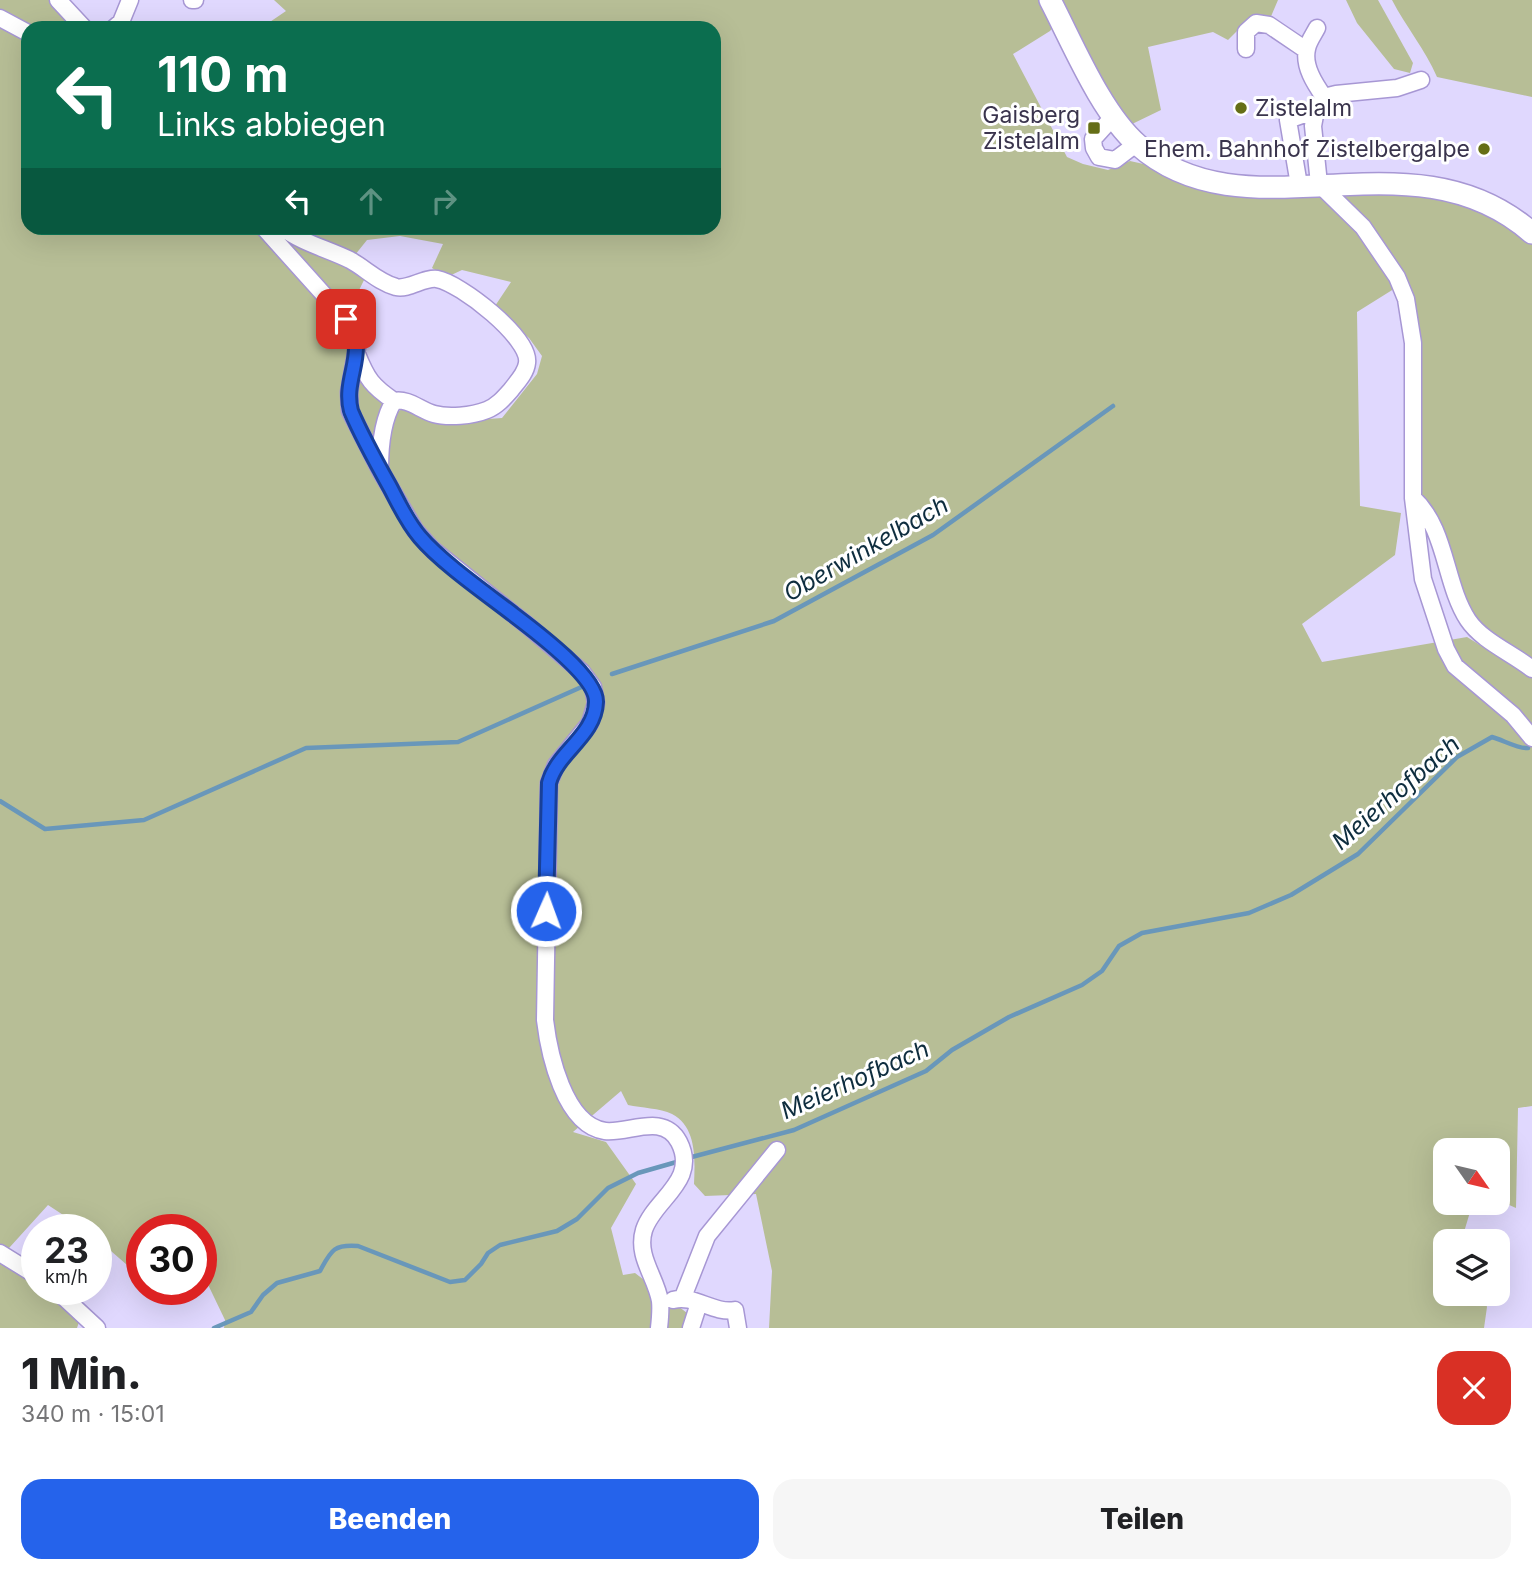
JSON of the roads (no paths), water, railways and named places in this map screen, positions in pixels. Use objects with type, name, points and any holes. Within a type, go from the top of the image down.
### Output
[{"type":"main road","points":[[1050,0],[1113,117],[1136,144],[1185,176],[1214,184],[1251,188],[1391,183],[1443,189],[1488,203],[1532,233]]},
{"type":"street","points":[[58,0],[78,21]]},
{"type":"street","points":[[121,21],[130,0]]},
{"type":"street","points":[[0,18],[21,29]]},
{"type":"street","points":[[1246,49],[1246,32],[1256,23],[1269,25],[1306,50]]},
{"type":"street","points":[[1309,185],[1313,126],[1320,104],[1307,63],[1306,50],[1317,28]]},
{"type":"street","points":[[1421,80],[1410,86],[1336,94],[1288,120],[1309,185],[1363,227],[1397,276],[1406,299],[1413,343],[1413,498],[1423,579],[1446,649],[1455,666],[1513,715],[1532,738]]},
{"type":"street","points":[[1113,117],[1093,139],[1099,157],[1115,160],[1136,144]]},
{"type":"street","points":[[270,235],[346,319],[356,336],[357,354],[349,392],[349,406],[410,523],[425,543],[582,672],[596,695],[595,713],[556,765],[548,791],[544,979],[547,1035],[553,1064],[564,1092],[585,1122],[603,1131],[645,1125],[657,1126],[675,1136],[682,1153],[682,1172],[674,1189],[649,1219],[641,1239],[643,1255],[660,1303],[659,1328]]},
{"type":"street","points":[[295,235],[350,260],[398,288],[436,279],[456,286],[510,329],[526,349],[527,363],[521,377],[502,400],[487,410],[454,416],[435,414],[402,400],[394,401],[367,379],[357,354]]},
{"type":"street","points":[[380,470],[380,453],[388,411],[394,401]]},
{"type":"street","points":[[1413,498],[1428,517],[1466,618],[1481,634],[1532,669]]},
{"type":"street","points":[[683,1297],[707,1236],[777,1150]]},
{"type":"street","points":[[0,1253],[21,1266]]},
{"type":"street","points":[[660,1303],[683,1297],[725,1311],[735,1310],[738,1328]]},
{"type":"street","points":[[691,1328],[699,1303]]},
{"type":"street","points":[[72,1305],[97,1328]]},
{"type":"waterway","name":"Oberwinkelbach","points":[[612,674],[774,621],[933,535],[1113,406]]},
{"type":"waterway","name":"Oberwinkelbach","points":[[0,801],[45,829],[144,820],[306,748],[458,742],[586,685]]},
{"type":"waterway","name":"Meierhofbach","points":[[688,1158],[794,1130],[926,1071],[952,1050],[1009,1017],[1082,985],[1102,971],[1119,946],[1142,933],[1249,913],[1291,895],[1358,854],[1457,757],[1492,737],[1528,748]]},
{"type":"waterway","name":"Meierhofbach","points":[[214,1328],[251,1312],[263,1295],[277,1283],[320,1271],[330,1254],[343,1246],[358,1246],[450,1282],[465,1280],[488,1253],[500,1245],[557,1231],[577,1219],[608,1188],[638,1173],[680,1161]]},
{"type":"place","name":"Zistelalm","points":[[1241,108]]},
{"type":"place","name":"Gaisberg Zistelalm","points":[[1094,128]]},
{"type":"place","name":"Ehem. Bahnhof Zistelbergalpe","points":[[1484,149]]}]
